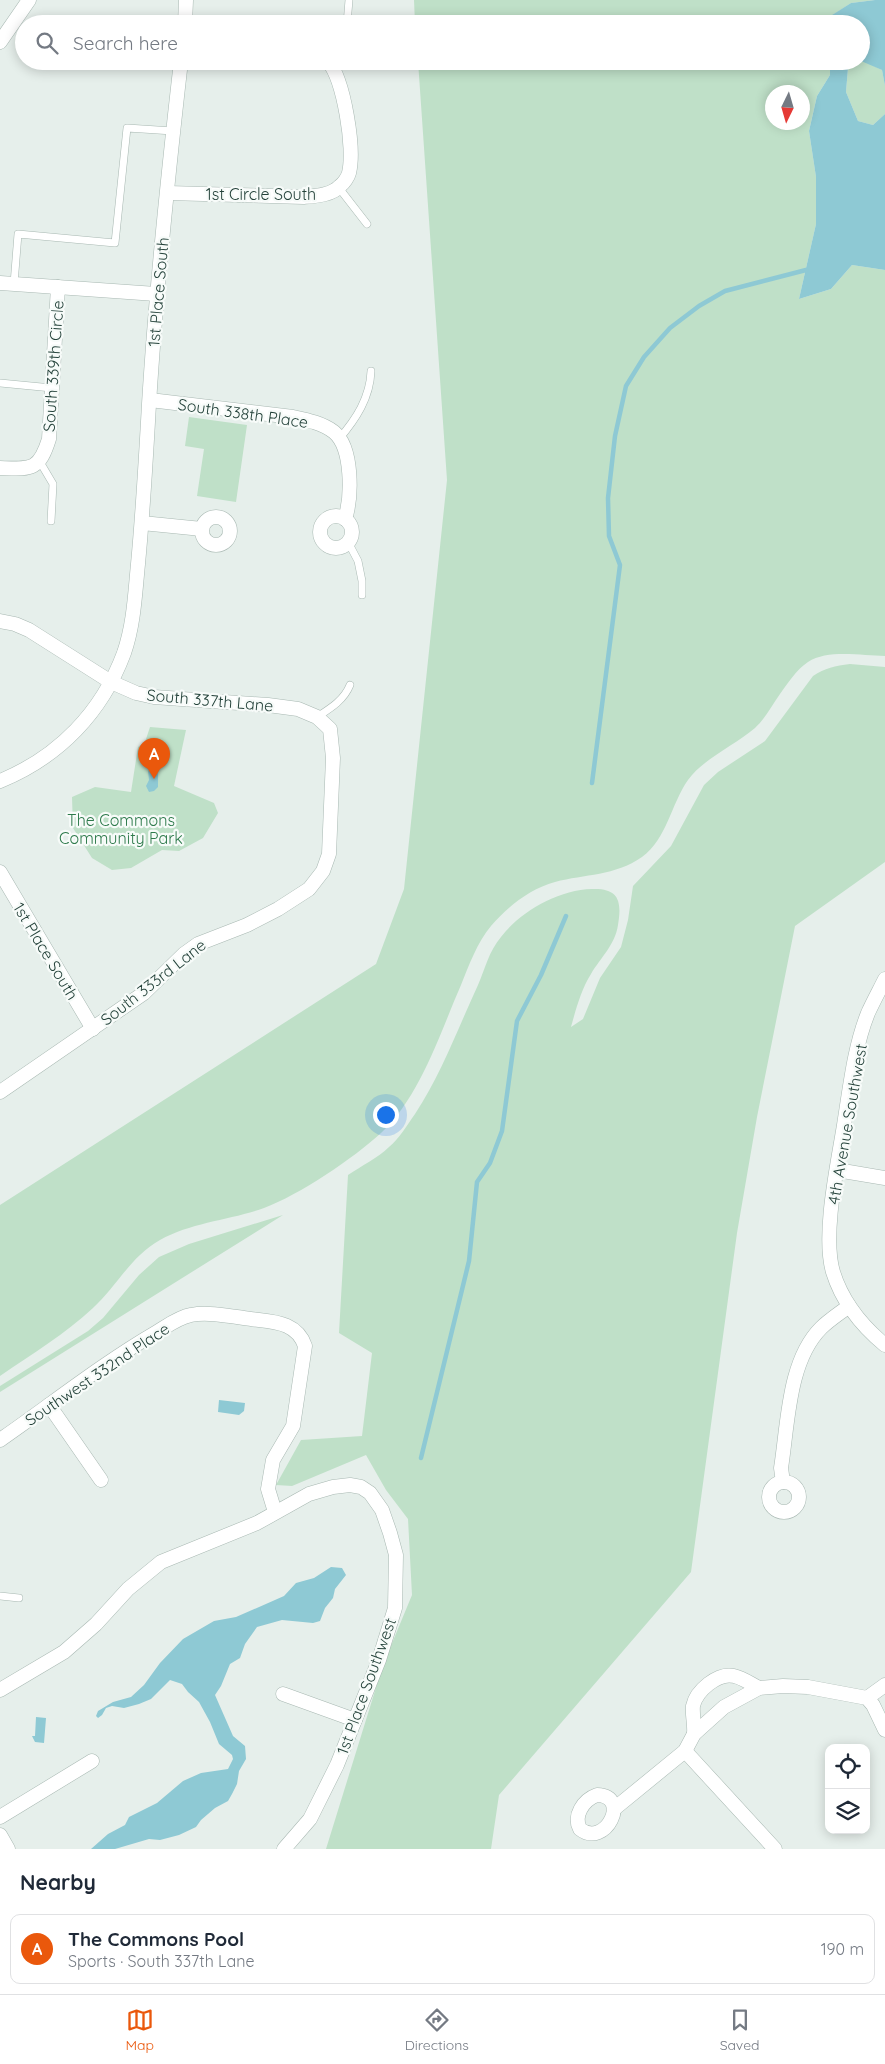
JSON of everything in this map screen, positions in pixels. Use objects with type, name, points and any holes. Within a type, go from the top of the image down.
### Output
[{"type":"street","points":[[19,15],[29,0]]},
{"type":"street","points":[[185,15],[186,0]]},
{"type":"street","points":[[0,42],[15,20]]},
{"type":"street","name":"1st Place South","points":[[0,781],[35,764],[58,748],[90,716],[111,682],[131,632],[142,523],[156,294],[181,70]]},
{"type":"street","name":"1st Circle South","points":[[168,193],[304,197],[324,194],[339,188],[349,175],[351,150],[341,86],[335,70]]},
{"type":"street","points":[[7,283],[156,294]]},
{"type":"street","name":"South 339th Circle","points":[[40,462],[49,439],[58,287]]},
{"type":"street","name":"South 338th Place","points":[[150,400],[293,417],[316,423],[334,433],[339,439]]},
{"type":"street","points":[[339,439],[345,449],[349,468],[348,509],[345,518]]},
{"type":"street","points":[[0,468],[31,468],[40,462]]},
{"type":"street","points":[[334,516],[345,518],[352,532],[348,542],[338,547],[333,547],[324,541],[321,536],[322,526],[325,521],[334,516]]},
{"type":"street","points":[[142,523],[202,529]]},
{"type":"street","name":"South 337th Lane","points":[[0,621],[29,630],[111,682],[136,693],[154,697],[268,705],[298,709],[317,717]]},
{"type":"street","name":"South 333rd Lane","points":[[0,1092],[144,994],[184,954],[198,944],[247,925],[278,909],[309,889],[318,879],[329,854],[333,758],[330,729],[317,717]]},
{"type":"street","name":"1st Place South","points":[[0,872],[92,1029]]},
{"type":"street","name":"4th Avenue Southwest","points":[[885,979],[868,1014],[856,1058],[837,1170],[829,1244],[833,1272],[849,1306],[871,1333],[885,1345]]},
{"type":"street","points":[[837,1170],[885,1178]]},
{"type":"street","points":[[783,1482],[781,1468],[795,1374],[807,1346],[821,1328],[849,1306]]},
{"type":"street","name":"Southwest 332nd Place","points":[[0,1440],[141,1341],[182,1317],[192,1314],[270,1322],[296,1330],[302,1336],[305,1346],[293,1426],[273,1460],[268,1489],[275,1512]]},
{"type":"street","points":[[50,1405],[101,1480]]},
{"type":"street","name":"1st Place Southwest","points":[[275,1512],[309,1494],[333,1487],[350,1485],[361,1487],[370,1493],[382,1510],[396,1555],[395,1608],[379,1660],[337,1765],[310,1819],[284,1849]]},
{"type":"street","points":[[0,1690],[15,1683],[64,1652],[96,1624],[128,1589],[161,1562],[257,1523],[275,1512]]},
{"type":"street","points":[[694,1734],[693,1705],[697,1697],[708,1685],[724,1676],[733,1675],[759,1688]]},
{"type":"street","points":[[866,1698],[885,1685]]},
{"type":"street","points":[[614,1809],[685,1751],[694,1734],[724,1707],[759,1688],[783,1686],[808,1687],[866,1698],[873,1705],[885,1730]]},
{"type":"street","points":[[283,1694],[355,1720]]},
{"type":"street","points":[[685,1751],[775,1849]]},
{"type":"street","points":[[0,1817],[92,1761]]},
{"type":"street","points":[[0,1835],[8,1849]]},
{"type":"lane","points":[[348,15],[349,0]]},
{"type":"lane","points":[[7,283],[18,234],[115,243],[127,128],[174,131]]},
{"type":"lane","points":[[339,188],[368,224]]},
{"type":"lane","points":[[339,439],[352,424],[365,401],[370,384],[371,371]]},
{"type":"lane","points":[[0,383],[52,388]]},
{"type":"lane","points":[[40,462],[53,484],[51,520]]},
{"type":"lane","points":[[348,542],[350,550],[358,561],[362,581],[362,595]]},
{"type":"lane","points":[[317,717],[347,694],[350,685]]},
{"type":"lane","points":[[0,1596],[18,1598]]},
{"type":"green space","points":[[414,0],[875,0],[851,3],[833,15],[415,15]]},
{"type":"green space","points":[[870,64],[882,70],[885,86],[885,114],[873,125],[858,121],[846,92],[848,70],[870,70]]},
{"type":"green space","points":[[419,70],[830,70],[830,75],[817,96],[810,127],[810,85],[765,85],[765,130],[809,130],[816,177],[816,224],[799,299],[831,289],[852,265],[885,270],[885,656],[835,654],[816,658],[808,662],[792,677],[755,728],[694,772],[682,789],[657,841],[642,857],[611,871],[566,879],[546,885],[520,899],[505,912],[491,926],[477,947],[428,1064],[418,1083],[395,1118],[370,1143],[326,1175],[278,1202],[251,1212],[185,1229],[160,1240],[132,1263],[93,1308],[48,1344],[0,1376],[0,1205],[376,964],[404,889],[447,480]]},
{"type":"green space","points":[[189,417],[247,425],[236,502],[197,496],[204,449],[185,446]]},
{"type":"green space","points":[[850,664],[885,667],[885,862],[795,926],[757,1117],[737,1233],[691,1572],[499,1795],[491,1849],[326,1849],[383,1665],[412,1595],[408,1519],[386,1490],[366,1455],[292,1486],[276,1485],[301,1440],[362,1436],[372,1353],[339,1333],[348,1175],[380,1155],[393,1144],[415,1114],[441,1067],[490,954],[509,928],[530,911],[554,898],[579,890],[601,889],[608,891],[617,898],[619,917],[611,945],[584,986],[571,1027],[583,1019],[600,978],[621,947],[628,920],[633,886],[671,846],[704,785],[718,772],[765,741],[813,676],[830,668]]},
{"type":"green space","name":"The Commons Community Park","points":[[150,727],[186,730],[174,786],[214,803],[218,813],[203,838],[179,851],[162,850],[131,868],[112,870],[92,858],[73,828],[72,797],[95,787],[131,792],[138,747],[145,742]]},
{"type":"green space","points":[[283,1215],[0,1392],[0,1386],[88,1331],[103,1318],[139,1275],[159,1257],[189,1244]]},
{"type":"water","points":[[885,0],[885,86],[882,70],[870,65],[870,15],[832,15],[851,3]]},
{"type":"water","points":[[830,70],[848,70],[846,92],[858,121],[873,125],[885,114],[885,270],[852,265],[831,289],[799,299],[816,224],[816,177],[809,131],[817,96],[830,75]]},
{"type":"water","points":[[153,767],[158,774],[158,787],[154,791],[149,792],[146,786],[149,780],[148,771]]},
{"type":"water","points":[[219,1400],[245,1403],[244,1411],[239,1415],[218,1412]]},
{"type":"water","points":[[331,1567],[342,1568],[346,1575],[335,1589],[333,1598],[325,1608],[320,1621],[313,1623],[282,1620],[257,1627],[245,1644],[240,1658],[230,1664],[215,1695],[233,1736],[245,1746],[246,1759],[239,1771],[237,1784],[228,1801],[215,1808],[196,1827],[179,1835],[160,1840],[149,1839],[115,1849],[91,1849],[108,1834],[125,1825],[129,1817],[157,1803],[183,1781],[201,1773],[228,1769],[233,1759],[232,1755],[219,1744],[199,1702],[182,1684],[170,1680],[151,1699],[124,1708],[112,1706],[106,1708],[98,1718],[96,1716],[98,1711],[113,1702],[131,1697],[144,1685],[160,1663],[183,1639],[214,1621],[236,1617],[284,1596],[296,1583],[314,1578]]},
{"type":"water","points":[[36,1717],[46,1718],[44,1743],[35,1742],[32,1736],[35,1736]]},
{"type":"waterway","points":[[592,783],[620,565],[609,536],[608,498],[615,436],[626,386],[644,357],[670,328],[699,306],[725,291],[806,270]]},
{"type":"waterway","points":[[421,1458],[469,1261],[477,1182],[490,1163],[502,1131],[517,1021],[541,975],[566,916]]},
{"type":"place","name":"The Commons Pool","points":[[154,779]]}]
